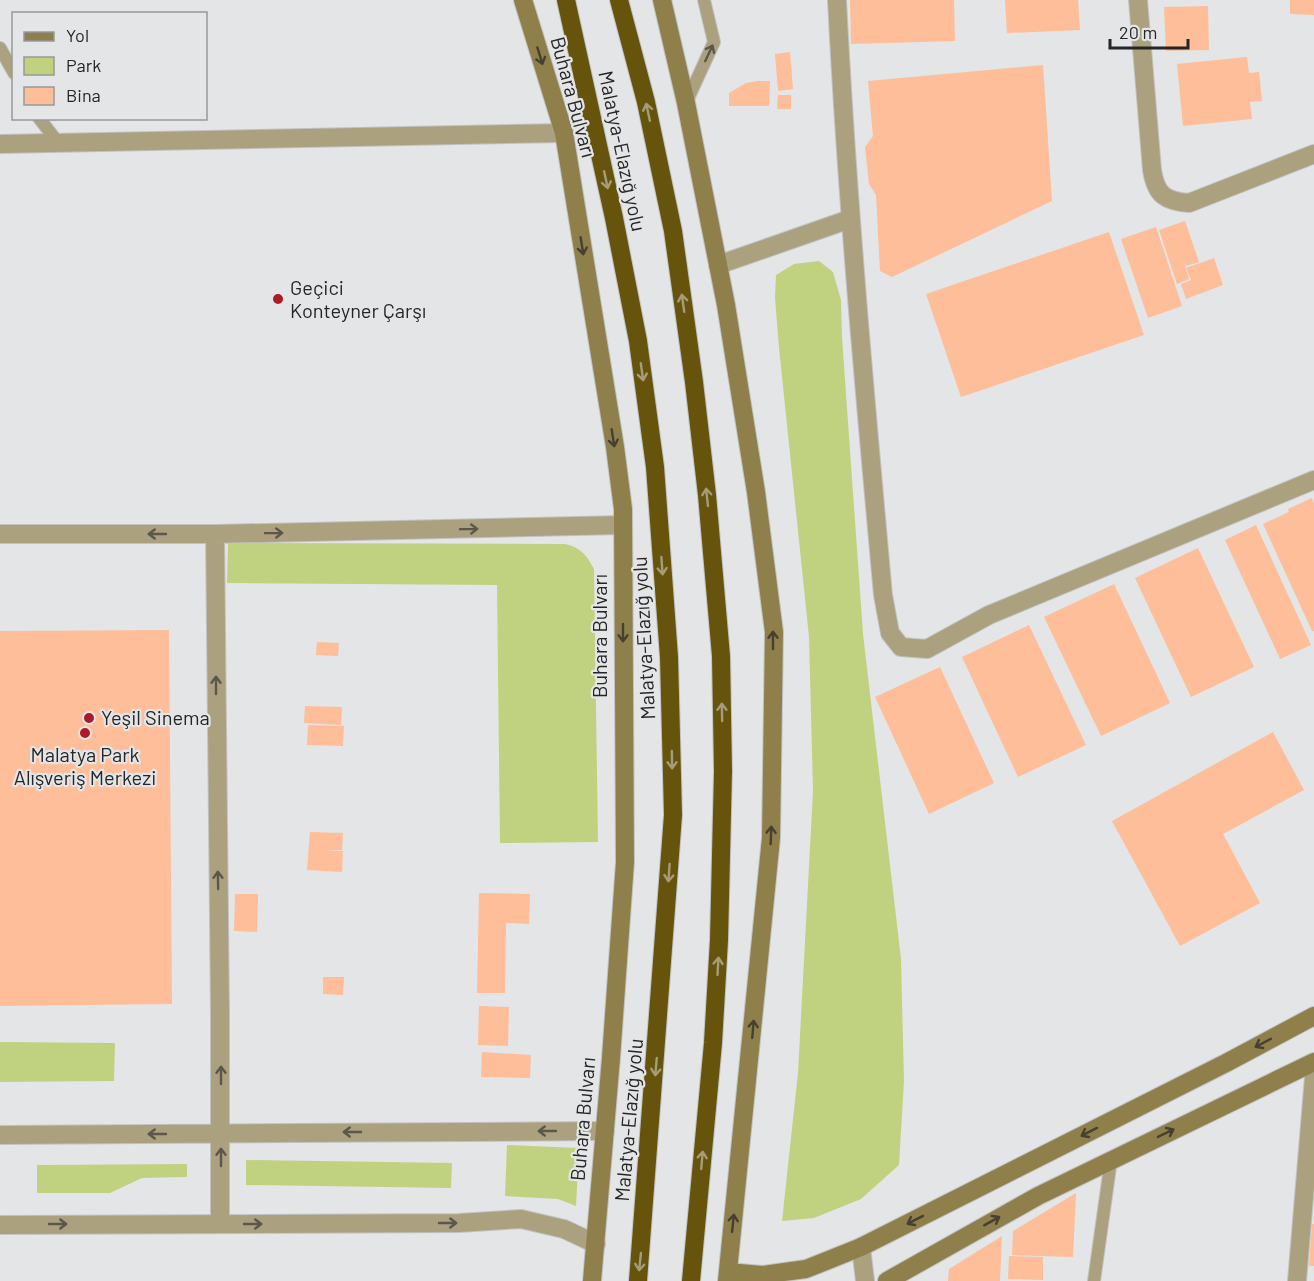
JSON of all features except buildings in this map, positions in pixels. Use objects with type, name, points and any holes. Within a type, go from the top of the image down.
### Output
[{"type":"highway","name":"Malatya-Elazığ yolu","points":[[566,0],[614,218],[638,341],[655,467],[669,657],[674,814],[638,1281]]},
{"type":"highway","name":"Malatya-Elazığ yolu","points":[[619,0],[646,102],[673,231],[707,495],[721,656],[723,771],[719,940],[713,1043],[691,1281]]},
{"type":"main road","name":"Buhara Bulvarı","points":[[523,0],[564,133],[623,509],[624,862],[592,1281]]},
{"type":"main road","points":[[662,0],[686,102],[726,305],[756,492],[774,632],[771,838],[728,1276],[762,1275],[806,1269],[861,1247],[1226,1063],[1314,1016]]},
{"type":"main road","points":[[886,1281],[1038,1196],[1314,1062]]},
{"type":"street","points":[[837,0],[850,219],[883,595],[890,633],[902,646],[927,649],[989,615],[1314,480]]},
{"type":"street","points":[[1138,0],[1152,170],[1154,182],[1161,195],[1175,202],[1189,203],[1314,154]]},
{"type":"street","points":[[0,144],[564,133]]},
{"type":"street","points":[[718,265],[850,219]]},
{"type":"street","points":[[0,534],[216,534],[623,525]]},
{"type":"street","points":[[216,534],[220,1224]]},
{"type":"street","points":[[1297,1281],[1314,1077]]},
{"type":"street","points":[[0,1135],[605,1131]]},
{"type":"street","points":[[0,1225],[459,1223],[521,1219],[564,1229],[596,1244]]},
{"type":"street","points":[[861,1247],[865,1281]]},
{"type":"lane","points":[[686,102],[714,42],[704,0]]},
{"type":"lane","points":[[0,48],[12,69]]},
{"type":"lane","points":[[41,120],[59,144]]},
{"type":"lane","points":[[1095,1281],[1111,1160]]},
{"type":"green space","points":[[819,261],[833,272],[841,300],[863,634],[901,959],[904,1081],[899,1165],[861,1199],[814,1218],[782,1221],[798,1073],[813,791],[809,637],[775,298],[776,275],[794,264]]},
{"type":"green space","points":[[228,543],[565,544],[582,552],[594,569],[598,842],[500,843],[497,585],[227,583]]},
{"type":"green space","points":[[0,1042],[115,1043],[114,1081],[0,1082]]},
{"type":"green space","points":[[507,1145],[579,1148],[576,1206],[558,1199],[505,1196]]},
{"type":"green space","points":[[246,1160],[452,1163],[451,1188],[246,1185]]},
{"type":"green space","points":[[187,1164],[187,1177],[142,1178],[110,1193],[37,1193],[37,1165]]},
{"type":"place","name":"Geçici Konteyner Çarşı","points":[[278,299]]},
{"type":"place","name":"Yeşil Sinema","points":[[89,718]]},
{"type":"place","name":"Malatya Park Alışveriş Merkezi","points":[[85,733]]}]
